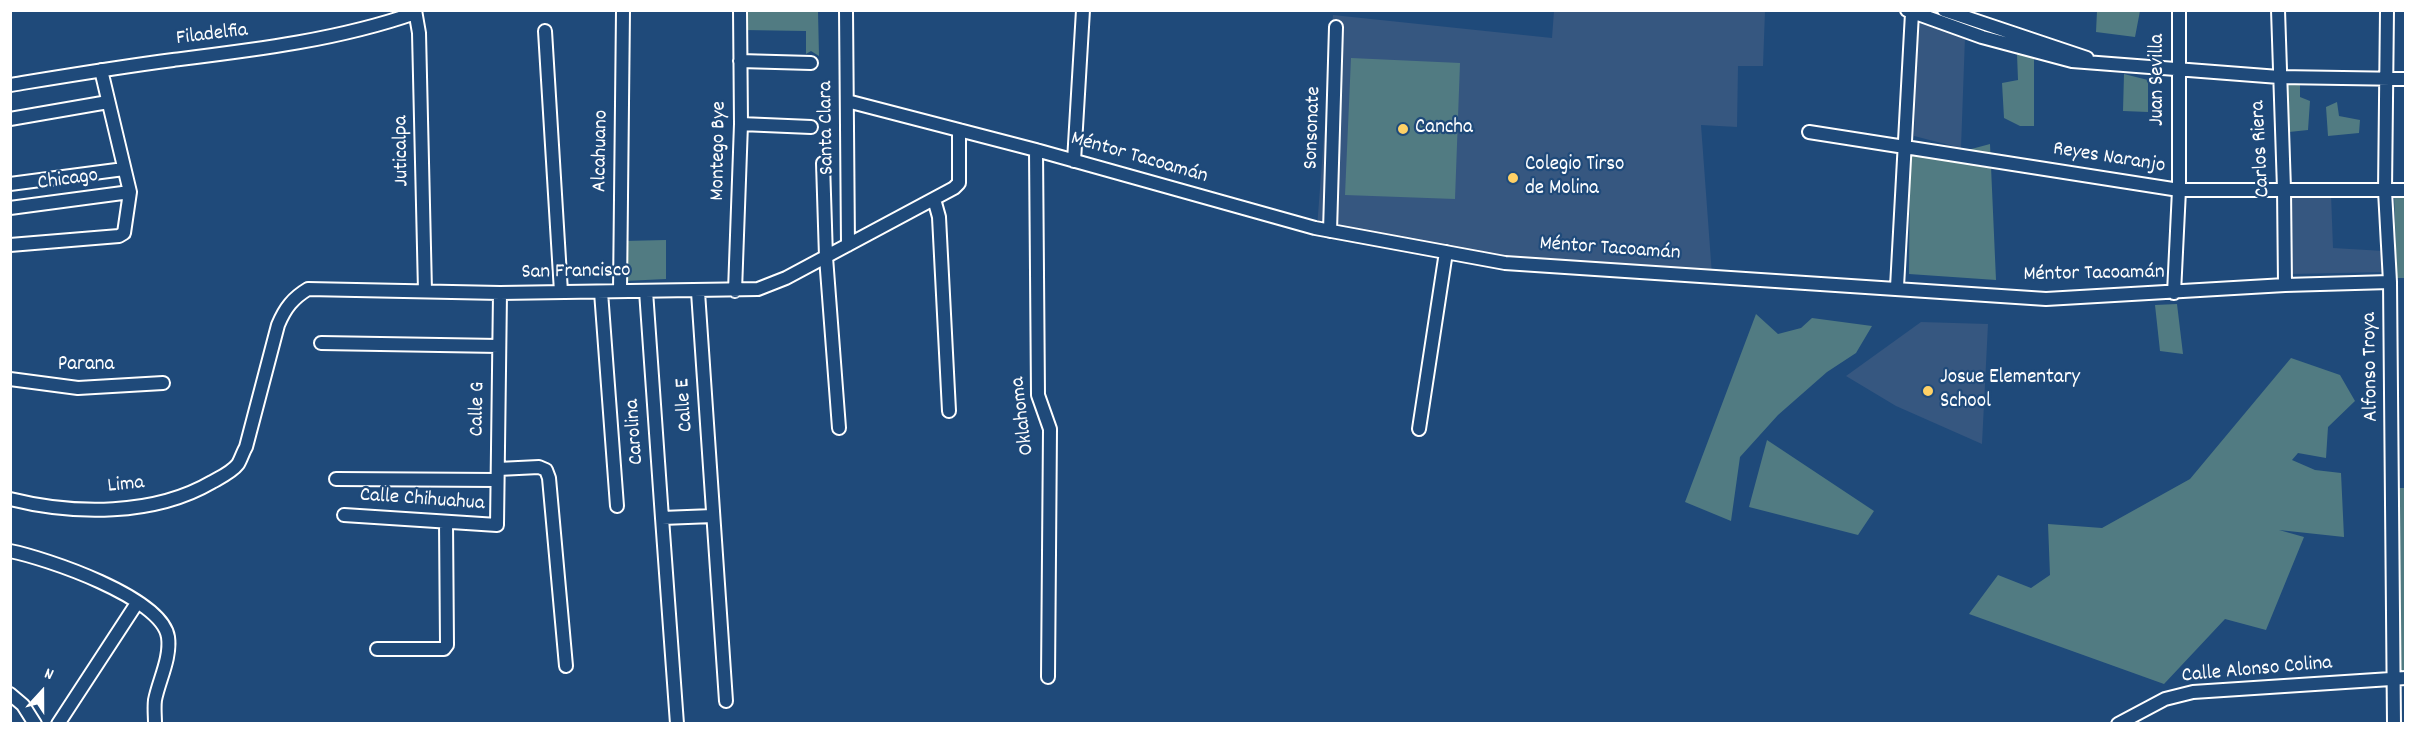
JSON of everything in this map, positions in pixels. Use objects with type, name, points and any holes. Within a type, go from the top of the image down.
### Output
[{"type":"street","name":"Alcahuano","points":[[620,291],[623,10]]},
{"type":"street","name":"Montego Bye","points":[[735,291],[741,124],[740,10]]},
{"type":"street","name":"Santa Clara","points":[[846,10],[848,245]]},
{"type":"street","points":[[1074,161],[1083,10]]},
{"type":"street","points":[[1944,10],[2108,64]]},
{"type":"street","name":"Juan Sevilla","points":[[2174,293],[2179,190],[2179,10]]},
{"type":"street","name":"Carlos Riera","points":[[2278,10],[2284,189],[2284,285]]},
{"type":"street","name":"Alfonso Troya","points":[[2387,10],[2385,191],[2399,476],[2399,679],[2394,723]]},
{"type":"street","name":"Filadelfia","points":[[10,85],[101,70],[272,48],[390,22],[415,12]]},
{"type":"street","name":"Juticalpa","points":[[415,12],[419,33],[425,291]]},
{"type":"street","points":[[1897,287],[1905,145],[1909,12],[1982,37],[2072,62],[2179,72],[2279,77],[2406,79]]},
{"type":"street","name":"Sonsonate","points":[[1330,231],[1336,27]]},
{"type":"street","points":[[545,30],[561,292]]},
{"type":"street","points":[[740,61],[811,63]]},
{"type":"street","points":[[10,245],[120,236],[124,233],[130,192],[101,70]]},
{"type":"street","name":"Méntor Tacoamán","points":[[847,101],[1036,150],[1330,231],[1506,263],[1897,287],[2046,299],[2284,285],[2390,282]]},
{"type":"street","points":[[10,119],[108,102]]},
{"type":"street","points":[[741,124],[811,127]]},
{"type":"street","name":"San Francisco","points":[[237,465],[246,447],[278,325],[285,309],[296,296],[308,289],[500,293],[698,292],[758,289],[786,278],[826,257],[934,199],[959,183],[959,130]]},
{"type":"street","name":"Reyes Naranjo","points":[[1809,132],[1905,145],[2179,190],[2406,190]]},
{"type":"street","name":"Oklahoma","points":[[1036,150],[1038,395],[1050,429],[1048,676]]},
{"type":"street","points":[[823,163],[826,257],[839,428]]},
{"type":"street","points":[[10,184],[124,169]]},
{"type":"street","name":"Chicago","points":[[10,208],[130,192]]},
{"type":"street","points":[[934,199],[939,217],[949,411]]},
{"type":"street","points":[[1419,429],[1446,252]]},
{"type":"street","name":"Carolina","points":[[646,291],[677,723]]},
{"type":"street","points":[[602,292],[617,506]]},
{"type":"street","name":"Calle E","points":[[698,292],[726,701]]},
{"type":"street","name":"Calle G","points":[[497,525],[500,293]]},
{"type":"street","points":[[321,344],[499,346]]},
{"type":"street","name":"Parana","points":[[10,379],[78,388],[163,383]]},
{"type":"street","name":"Lima","points":[[10,499],[54,508],[108,508],[168,502],[199,490],[237,465]]},
{"type":"street","points":[[336,479],[497,474],[539,467],[546,470],[549,478],[566,666]]},
{"type":"street","name":"Calle Chihuahua","points":[[344,515],[497,525]]},
{"type":"street","points":[[662,518],[713,516]]},
{"type":"street","points":[[377,649],[446,648],[446,522]]},
{"type":"street","points":[[10,551],[72,568],[137,603],[164,626],[168,636],[168,652],[155,702],[155,723]]},
{"type":"street","points":[[58,723],[137,603]]},
{"type":"street","name":"Calle Alonso Colina","points":[[2118,723],[2165,699],[2193,692],[2399,679]]},
{"type":"street","points":[[10,694],[23,705],[35,723]]},
{"type":"shaded area","name":"Colegio Tirso de Molina","points":[[1554,11],[1765,11],[1763,66],[1738,66],[1737,127],[1701,125],[1712,275],[1505,263],[1317,228],[1333,15],[1552,38]]},
{"type":"shaded area","points":[[1918,23],[1965,37],[1961,148],[1914,136]]},
{"type":"shaded area","points":[[2331,194],[2333,248],[2384,251],[2385,272],[2292,274],[2289,196]]},
{"type":"shaded area","name":"Josue Elementary School","points":[[1921,322],[1988,324],[1982,444],[1896,406],[1846,376]]},
{"type":"green space","points":[[742,11],[818,11],[819,56],[811,51],[806,54],[806,31],[743,30]]},
{"type":"green space","points":[[2097,11],[2140,11],[2135,37],[2096,32]]},
{"type":"green space","points":[[2017,54],[2034,58],[2034,126],[2020,126],[2004,118],[2002,83],[2018,80]]},
{"type":"green space","name":"Cancha","points":[[1351,58],[1460,63],[1455,199],[1345,195]]},
{"type":"green space","points":[[2124,74],[2148,80],[2148,112],[2123,111]]},
{"type":"green space","points":[[2287,84],[2300,84],[2300,97],[2310,101],[2308,130],[2289,132]]},
{"type":"green space","points":[[2337,102],[2339,116],[2360,120],[2359,133],[2328,136],[2326,107]]},
{"type":"green space","points":[[1990,144],[1996,280],[1909,274],[1910,148],[1949,155]]},
{"type":"green space","points":[[2394,196],[2405,196],[2405,278],[2397,278]]},
{"type":"green space","points":[[666,240],[666,279],[625,281],[623,241]]},
{"type":"green space","points":[[2177,304],[2183,354],[2160,351],[2155,305]]},
{"type":"green space","points":[[1756,314],[1778,334],[1801,328],[1812,318],[1872,326],[1856,353],[1827,372],[1778,415],[1740,457],[1731,521],[1685,502]]},
{"type":"green space","points":[[2291,358],[2340,375],[2355,401],[2328,427],[2326,458],[2298,453],[2292,460],[2315,470],[2341,473],[2344,537],[2279,530],[2304,537],[2266,630],[2225,619],[2164,684],[1969,614],[1998,575],[2031,588],[2050,575],[2048,524],[2102,528],[2190,479]]},
{"type":"green space","points":[[1767,440],[1874,511],[1858,535],[1749,507]]},
{"type":"green space","points":[[2394,488],[2405,488],[2405,671],[2399,671]]},
{"type":"place","name":"Cancha","points":[[1403,129]]},
{"type":"place","name":"Colegio Tirso de Molina","points":[[1513,178]]},
{"type":"place","name":"Josue Elementary School","points":[[1928,391]]}]
